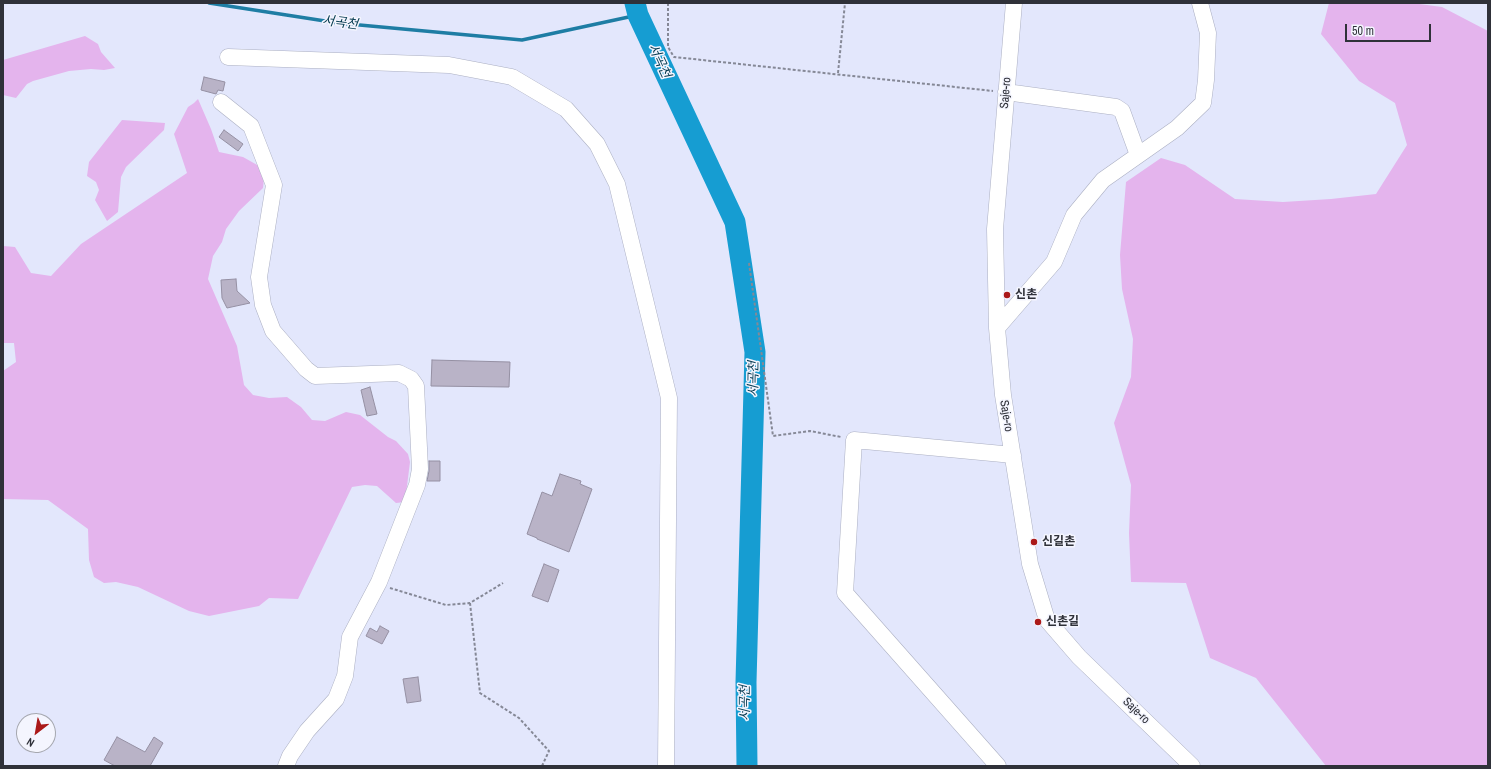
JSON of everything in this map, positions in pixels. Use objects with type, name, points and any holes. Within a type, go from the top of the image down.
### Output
[{"type":"street","name":"Saje-ro","points":[[1014,3],[995,229],[997,328],[1003,395],[1030,564],[1047,620],[1079,658],[1192,766]]},
{"type":"street","points":[[997,328],[1054,262],[1074,215],[1103,180],[1177,128],[1203,104],[1206,80],[1208,33],[1200,3]]},
{"type":"street","points":[[228,57],[449,65],[512,77],[566,109],[597,144],[617,184],[669,398],[666,766]]},
{"type":"street","points":[[1006,92],[1116,107],[1122,111],[1138,155]]},
{"type":"street","points":[[221,102],[251,126],[274,185],[259,277],[263,305],[273,331],[306,369],[315,376],[399,373],[411,379],[416,386],[420,469],[417,485],[377,585],[350,637],[345,676],[336,699],[308,731],[290,756],[286,766]]},
{"type":"street","points":[[998,766],[845,593],[854,440],[1012,455]]},
{"type":"path","points":[[668,3],[668,47],[674,57],[1006,92]]},
{"type":"path","points":[[838,74],[845,3]]},
{"type":"path","points":[[749,263],[773,436],[810,431],[854,440]]},
{"type":"path","points":[[377,585],[446,605],[470,603],[503,583]]},
{"type":"path","points":[[470,603],[480,693],[520,718],[549,751],[542,766]]},
{"type":"shaded area","points":[[1329,3],[1412,3],[1442,7],[1488,31],[1488,766],[1326,766],[1256,678],[1210,658],[1186,583],[1131,582],[1129,533],[1131,485],[1114,423],[1131,377],[1133,339],[1122,289],[1120,255],[1126,182],[1161,158],[1185,165],[1235,199],[1283,202],[1376,194],[1407,145],[1395,103],[1359,81],[1321,34]]},
{"type":"shaded area","points":[[85,36],[98,44],[101,52],[115,68],[104,70],[91,69],[69,71],[27,84],[16,98],[3,95],[3,60]]},
{"type":"shaded area","points":[[198,99],[219,152],[243,157],[259,166],[264,178],[263,188],[239,211],[226,229],[222,242],[213,256],[208,279],[237,346],[244,385],[253,395],[269,398],[287,397],[301,407],[312,420],[325,421],[346,412],[360,415],[388,437],[396,441],[408,454],[410,462],[405,502],[396,503],[377,486],[365,485],[352,487],[298,599],[269,598],[259,606],[209,616],[189,611],[138,587],[116,582],[104,583],[94,577],[89,560],[88,529],[48,500],[3,499],[3,371],[16,362],[14,343],[3,343],[3,246],[15,247],[31,273],[51,276],[81,244],[187,173],[174,134],[188,107]]},
{"type":"shaded area","points":[[122,120],[165,123],[164,130],[126,167],[121,177],[118,212],[107,221],[95,200],[99,190],[96,182],[87,176],[89,162]]},
{"type":"building","points":[[204,77],[225,82],[223,91],[218,90],[216,94],[201,90]]},
{"type":"building","points":[[224,130],[243,144],[238,151],[219,137]]},
{"type":"building","points":[[236,279],[237,291],[250,303],[227,308],[222,298],[221,280]]},
{"type":"building","points":[[432,360],[510,362],[509,387],[431,386]]},
{"type":"building","points":[[370,387],[377,414],[367,416],[361,390]]},
{"type":"building","points":[[429,461],[440,461],[440,481],[427,481]]},
{"type":"building","points":[[560,474],[581,481],[580,484],[592,489],[569,552],[527,534],[542,492],[552,496]]},
{"type":"building","points":[[544,564],[559,570],[548,602],[532,596]]},
{"type":"building","points":[[380,626],[389,631],[382,644],[366,636],[370,628],[377,632]]},
{"type":"building","points":[[418,677],[421,701],[407,703],[403,679]]},
{"type":"building","points":[[117,737],[145,752],[154,737],[163,743],[150,766],[115,766],[104,760]]},
{"type":"waterway","name":"서곡천","points":[[209,3],[338,23],[522,40],[638,15]]},
{"type":"waterway","name":"서곡천","points":[[635,3],[638,15],[735,222],[755,352],[746,682],[747,766]]},
{"type":"place","name":"신촌","points":[[1007,295]]},
{"type":"place","name":"신길촌","points":[[1034,542]]},
{"type":"place","name":"신촌길","points":[[1038,622]]}]
